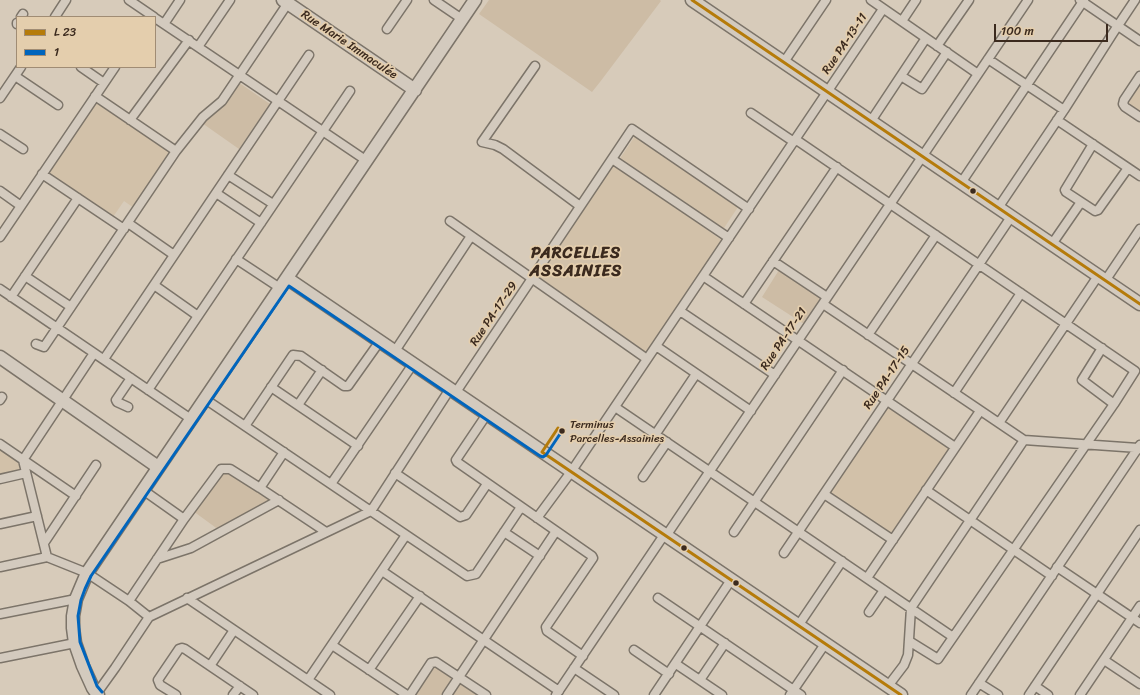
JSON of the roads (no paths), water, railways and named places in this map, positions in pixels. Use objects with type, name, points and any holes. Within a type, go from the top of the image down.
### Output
[{"type":"street","points":[[56,16],[66,0]]},
{"type":"street","points":[[129,0],[152,16]]},
{"type":"street","points":[[164,24],[180,0]]},
{"type":"street","points":[[198,47],[230,0]]},
{"type":"street","points":[[387,29],[407,0]]},
{"type":"street","points":[[434,0],[462,20]]},
{"type":"street","points":[[371,511],[149,617],[115,668],[94,693],[75,643],[73,616],[76,599],[87,573],[475,0]]},
{"type":"street","points":[[692,0],[1140,304]]},
{"type":"street","points":[[784,62],[826,0]]},
{"type":"street","points":[[871,0],[978,74]]},
{"type":"street","points":[[902,21],[916,0]]},
{"type":"street","points":[[937,46],[969,0]]},
{"type":"street","name":"Rue PA-17-21","points":[[558,693],[710,472],[1028,0]]},
{"type":"street","points":[[998,208],[1064,110],[1117,25],[1135,0]]},
{"type":"street","points":[[961,183],[1082,1],[1140,41]]},
{"type":"street","points":[[36,344],[44,347],[176,151],[199,122],[222,101],[286,2]]},
{"type":"street","name":"Rue Marie Immaculée","points":[[286,2],[415,90]]},
{"type":"street","name":"Rue PA-13-11","points":[[537,518],[571,472],[883,9]]},
{"type":"street","points":[[156,19],[367,161]]},
{"type":"street","points":[[871,121],[926,38]]},
{"type":"street","points":[[130,120],[189,40]]},
{"type":"street","points":[[901,76],[922,89],[947,52]]},
{"type":"street","points":[[104,359],[309,55]]},
{"type":"street","points":[[988,59],[1064,110]]},
{"type":"street","points":[[535,66],[482,142],[495,145],[503,149],[580,206]]},
{"type":"street","points":[[1,93],[20,68]]},
{"type":"street","points":[[82,68],[104,83]]},
{"type":"street","points":[[0,237],[114,68]]},
{"type":"street","points":[[15,76],[58,105]]},
{"type":"street","points":[[1140,76],[1124,100],[1123,104],[1140,117]]},
{"type":"street","points":[[148,390],[350,90]]},
{"type":"street","points":[[95,96],[176,151]]},
{"type":"street","points":[[751,113],[837,167],[1135,371],[1114,404],[938,659],[908,640]]},
{"type":"street","points":[[1057,120],[1140,176]]},
{"type":"street","name":"Rue PA-17-29","points":[[371,511],[395,473],[532,278],[632,129],[749,209]]},
{"type":"street","points":[[0,134],[23,149]]},
{"type":"street","points":[[1093,144],[1065,187],[1066,192],[1094,211],[1098,210],[1128,168]]},
{"type":"street","points":[[612,159],[728,238]]},
{"type":"street","points":[[744,304],[837,167]]},
{"type":"street","points":[[42,174],[78,198],[174,255]]},
{"type":"street","points":[[228,175],[273,204]]},
{"type":"street","points":[[0,191],[21,206]]},
{"type":"street","points":[[216,193],[261,222]]},
{"type":"street","points":[[11,297],[78,198]]},
{"type":"street","points":[[1052,244],[1081,202]]},
{"type":"street","name":"Rue PA-17-15","points":[[784,553],[1011,216]]},
{"type":"street","points":[[450,221],[647,359]]},
{"type":"street","points":[[999,423],[1066,323],[1140,229]]},
{"type":"street","points":[[868,335],[936,234]]},
{"type":"street","points":[[395,351],[472,236]]},
{"type":"street","points":[[236,259],[284,283],[380,341],[901,695]]},
{"type":"street","points":[[774,261],[868,335],[1024,440],[1139,447]]},
{"type":"street","points":[[25,276],[71,307]]},
{"type":"street","points":[[703,276],[956,447]]},
{"type":"street","points":[[154,285],[198,316]]},
{"type":"street","points":[[0,289],[191,419]]},
{"type":"street","points":[[954,393],[1021,293]]},
{"type":"street","points":[[680,311],[775,375]]},
{"type":"street","points":[[245,426],[293,355],[301,356],[344,386],[348,386],[380,341]]},
{"type":"street","points":[[656,346],[751,411]]},
{"type":"street","points":[[1102,348],[1082,380],[1114,404]]},
{"type":"street","points":[[47,557],[23,460],[94,353]]},
{"type":"street","points":[[0,356],[158,467]]},
{"type":"street","points":[[331,484],[413,364]]},
{"type":"street","points":[[298,405],[322,370]]},
{"type":"street","points":[[734,532],[843,370]]},
{"type":"street","points":[[655,434],[696,374]]},
{"type":"street","points":[[128,407],[117,402],[116,400],[131,378]]},
{"type":"street","points":[[271,387],[358,446]]},
{"type":"street","points":[[205,399],[467,576],[476,574],[521,507]]},
{"type":"street","points":[[615,407],[953,637]]},
{"type":"street","points":[[867,578],[980,410]]},
{"type":"street","points":[[487,414],[456,460],[458,464],[590,554],[593,558],[546,629],[583,656]]},
{"type":"street","points":[[888,686],[908,655],[911,608],[1024,440]]},
{"type":"street","points":[[643,477],[667,442]]},
{"type":"street","points":[[0,444],[76,496]]},
{"type":"street","points":[[971,695],[1139,447]]},
{"type":"street","points":[[260,488],[284,452]]},
{"type":"street","points":[[44,543],[96,465]]},
{"type":"street","points":[[128,601],[184,519],[221,469],[230,469],[326,532]]},
{"type":"street","points":[[395,473],[460,517],[466,515],[487,484]]},
{"type":"street","points":[[0,479],[26,474]]},
{"type":"street","points":[[143,490],[184,519]]},
{"type":"street","points":[[926,490],[1052,576]]},
{"type":"street","points":[[824,494],[893,540]]},
{"type":"street","points":[[157,560],[191,548],[279,500]]},
{"type":"street","points":[[0,524],[36,516]]},
{"type":"street","points":[[1028,695],[1140,530]]},
{"type":"street","points":[[447,695],[556,531]]},
{"type":"street","points":[[504,532],[540,556]]},
{"type":"street","points":[[308,680],[406,535]]},
{"type":"street","points":[[0,567],[47,557],[87,573],[149,617]]},
{"type":"street","points":[[798,626],[842,561]]},
{"type":"street","points":[[1057,567],[1140,623]]},
{"type":"street","points":[[382,571],[484,639],[558,693]]},
{"type":"street","points":[[654,695],[732,580]]},
{"type":"street","points":[[869,612],[884,590]]},
{"type":"street","points":[[369,670],[420,596]]},
{"type":"street","points":[[187,598],[330,695]]},
{"type":"street","points":[[658,598],[725,643],[792,692],[801,695]]},
{"type":"street","points":[[0,614],[76,599]]},
{"type":"street","points":[[1080,695],[1140,606]]},
{"type":"street","points":[[210,666],[234,630]]},
{"type":"street","points":[[0,658],[75,643]]},
{"type":"street","points":[[700,680],[725,643]]},
{"type":"street","points":[[792,692],[825,644]]},
{"type":"street","points":[[332,646],[407,695]]},
{"type":"street","points":[[176,695],[160,685],[158,680],[179,649],[185,649],[253,695]]},
{"type":"street","points":[[634,650],[669,674]]},
{"type":"street","points":[[1104,660],[1140,684]]},
{"type":"street","points":[[410,695],[433,662],[436,662],[486,695]]},
{"type":"street","points":[[676,664],[722,695]]},
{"type":"street","points":[[574,668],[614,695]]},
{"type":"street","points":[[979,683],[998,695]]},
{"type":"street","points":[[233,695],[240,686]]},
{"type":"street","points":[[1035,686],[1048,695]]},
{"type":"place","name":"Terminus Parcelles-Assainies","points":[[562,431]]},
{"type":"district","name":"PARCELLES ASSAINIES","points":[[576,263]]}]
